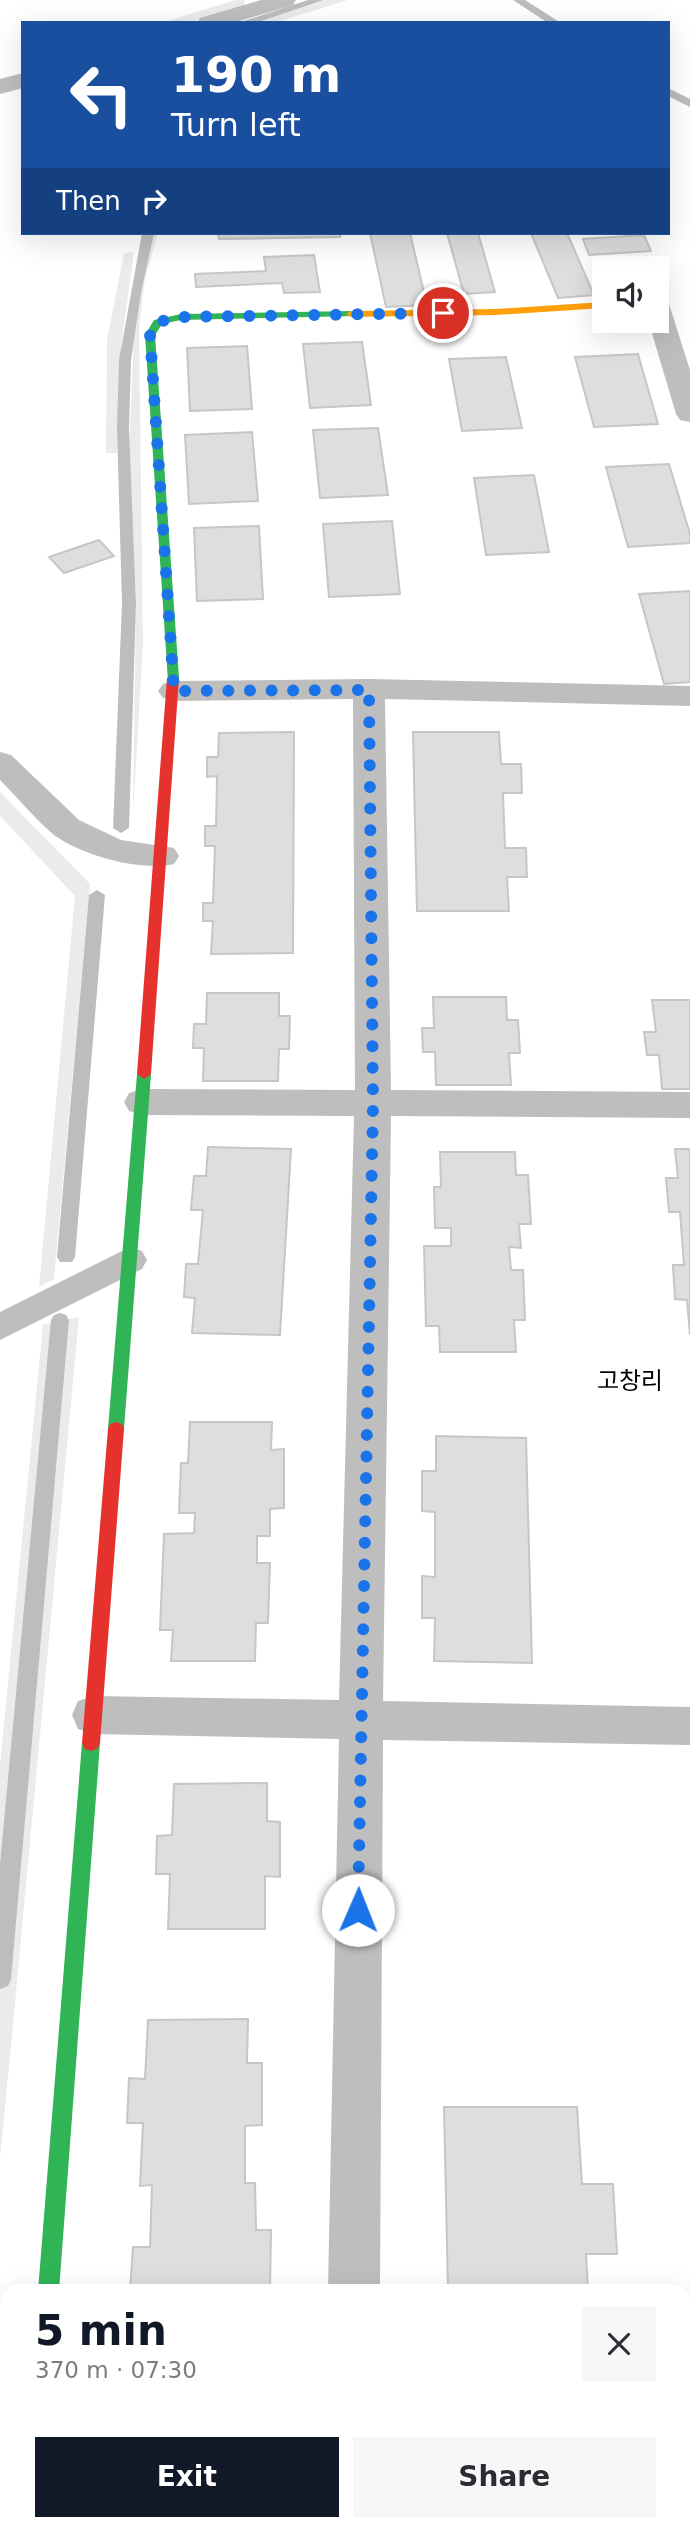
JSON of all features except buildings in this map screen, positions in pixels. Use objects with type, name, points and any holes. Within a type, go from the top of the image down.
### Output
[{"type":"street","points":[[215,21],[285,0]]},
{"type":"street","points":[[0,87],[21,81]]},
{"type":"street","points":[[49,2284],[174,691],[150,335],[158,322],[181,317],[495,313],[592,306]]},
{"type":"street","points":[[665,333],[690,414]]},
{"type":"street","points":[[174,691],[369,690],[690,696]]},
{"type":"street","points":[[354,2284],[360,1719],[373,1104],[369,690]]},
{"type":"street","points":[[0,761],[67,828],[114,850],[162,856]]},
{"type":"street","points":[[142,1102],[690,1105]]},
{"type":"street","points":[[94,1715],[690,1726]]},
{"type":"lane","points":[[0,1327],[130,1260]]},
{"type":"shaded area","points":[[236,0],[245,0],[244,6],[194,21],[168,21]]},
{"type":"shaded area","points":[[326,0],[348,0],[280,21],[256,21]]},
{"type":"shaded area","points":[[152,235],[157,235],[145,279],[139,328],[143,645],[133,814],[136,598],[129,453],[134,332],[142,271]]},
{"type":"shaded area","points":[[134,252],[121,346],[117,453],[106,453],[107,340],[124,253]]},
{"type":"shaded area","points":[[0,792],[90,884],[54,1279],[39,1287],[75,896],[0,816]]},
{"type":"shaded area","points":[[79,1317],[0,2158],[0,1765],[43,1325]]},
{"type":"waterway","points":[[250,21],[319,0]]},
{"type":"waterway","points":[[518,0],[553,21]]},
{"type":"waterway","points":[[670,92],[690,104]]},
{"type":"waterway","points":[[121,828],[129,603],[123,428],[125,360],[148,235]]},
{"type":"waterway","points":[[66,1257],[97,895]]},
{"type":"waterway","points":[[0,1979],[60,1320]]},
{"type":"traffic: fast","points":[[173,678],[150,335],[158,322],[181,317],[351,314]]},
{"type":"traffic: fast","points":[[116,1429],[144,1074]]},
{"type":"traffic: fast","points":[[49,2284],[91,1743]]},
{"type":"traffic: slow","points":[[351,314],[495,312],[592,306]]},
{"type":"traffic: jam","points":[[144,1074],[173,678]]},
{"type":"traffic: jam","points":[[91,1743],[116,1429]]},
{"type":"district","name":"고창리","points":[[630,1381]]},
{"type":"route","points":[[358,1910],[373,1104],[369,690],[174,691],[150,335],[158,322],[181,317],[443,313]]}]
